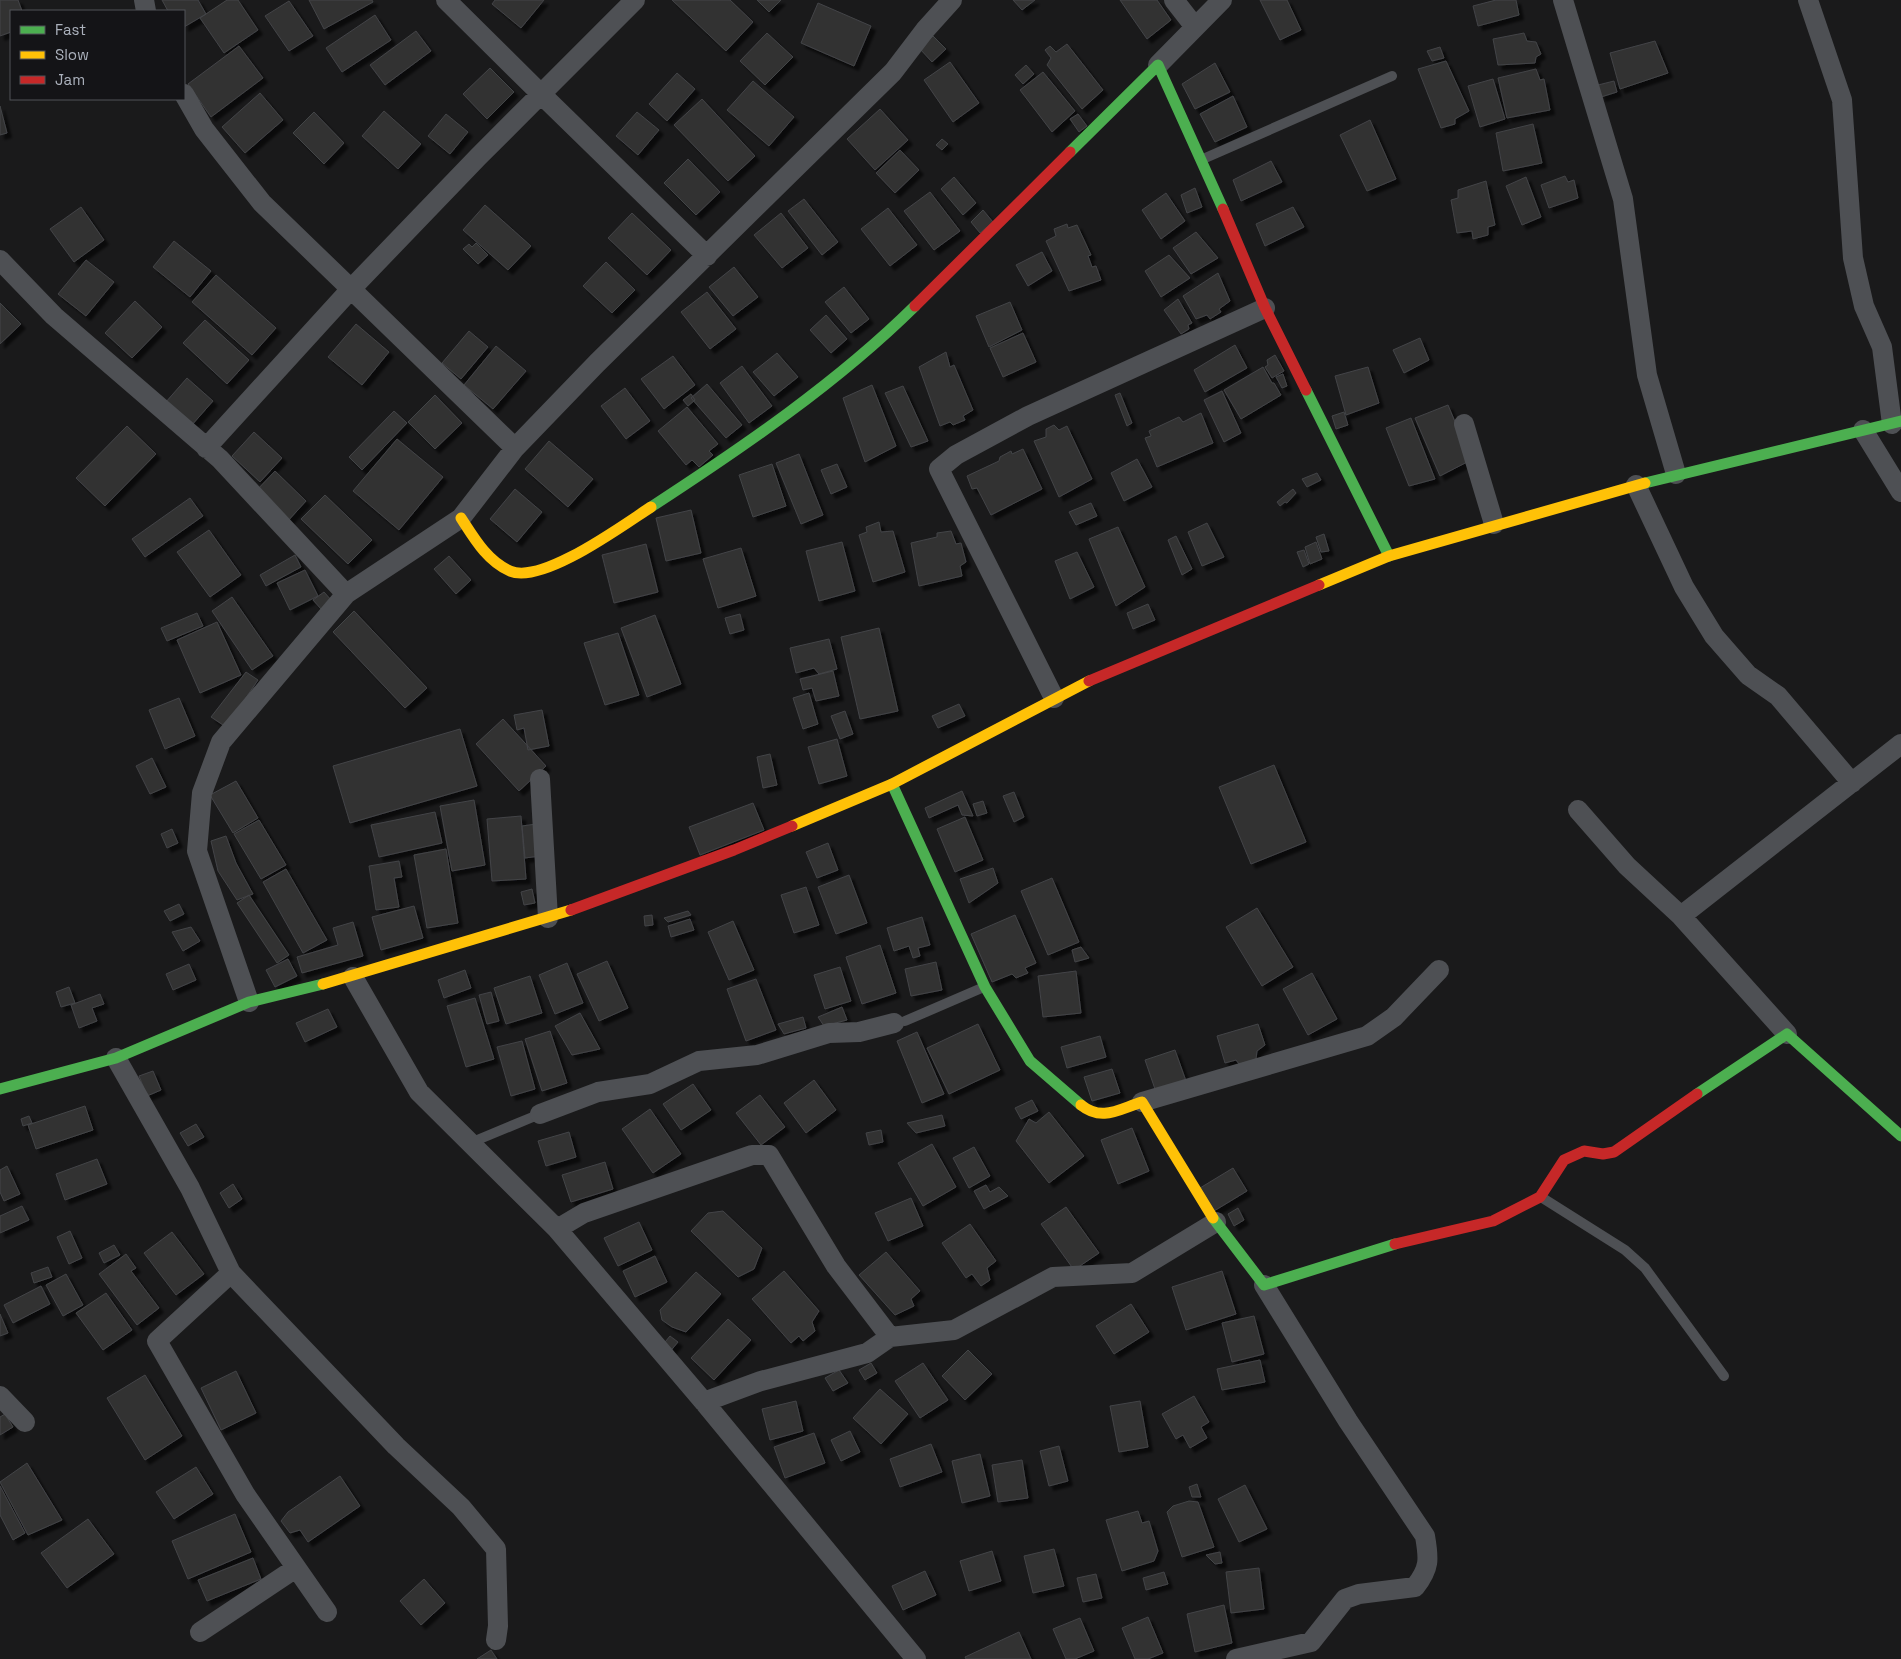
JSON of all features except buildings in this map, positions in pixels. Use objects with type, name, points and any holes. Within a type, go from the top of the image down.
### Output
[{"type":"street","points":[[446,0],[707,256]]},
{"type":"street","points":[[206,448],[351,289],[478,156],[635,0]]},
{"type":"street","points":[[249,1002],[197,851],[202,793],[221,742],[346,594],[461,518],[516,448],[597,363],[893,72],[925,30],[952,0]]},
{"type":"street","points":[[1174,0],[1195,27]]},
{"type":"street","points":[[461,518],[483,551],[511,572],[542,572],[583,551],[688,483],[791,410],[886,336],[1222,0]]},
{"type":"street","points":[[1563,0],[1623,199],[1647,375],[1676,474]]},
{"type":"street","points":[[0,1089],[116,1058],[249,1002],[353,977],[548,918],[734,850],[892,784],[1054,698],[1116,669],[1389,556],[1494,524],[1676,474],[1896,422],[1882,347],[1864,306],[1853,258],[1842,100],[1808,0]]},
{"type":"street","points":[[1158,65],[1202,159],[1265,308],[1389,556]]},
{"type":"street","points":[[185,96],[204,129],[262,203],[516,448]]},
{"type":"street","points":[[0,260],[54,316],[220,459],[346,594]]},
{"type":"street","points":[[1054,698],[939,469],[956,455],[1028,416],[1265,308]]},
{"type":"street","points":[[1464,424],[1494,524]]},
{"type":"street","points":[[1863,430],[1901,492]]},
{"type":"street","points":[[1636,485],[1684,587],[1714,636],[1748,675],[1778,696],[1852,783]]},
{"type":"street","points":[[1681,916],[1901,744]]},
{"type":"street","points":[[540,779],[548,918]]},
{"type":"street","points":[[892,784],[985,987],[1030,1061],[1081,1107],[1100,1115],[1367,1036],[1394,1017],[1439,970]]},
{"type":"street","points":[[1578,810],[1627,866],[1681,916],[1787,1034],[1901,1136]]},
{"type":"street","points":[[353,977],[419,1092],[557,1230],[704,1402],[916,1659]]},
{"type":"street","points":[[540,1114],[598,1092],[650,1084],[699,1061],[757,1056],[829,1033],[859,1032],[899,1022]]},
{"type":"street","points":[[1264,1285],[1415,1238],[1493,1221],[1540,1196],[1564,1160],[1584,1151],[1603,1154],[1614,1152],[1654,1122],[1787,1034]]},
{"type":"street","points":[[116,1058],[190,1188],[231,1273],[396,1446],[461,1507],[496,1549],[498,1626],[496,1640]]},
{"type":"street","points":[[1142,1102],[1216,1222],[1264,1285],[1348,1421],[1426,1536],[1428,1554],[1426,1574],[1415,1587],[1360,1594],[1346,1599],[1311,1642],[1236,1659]]},
{"type":"street","points":[[557,1230],[584,1213],[752,1155],[769,1155],[836,1266],[890,1337]]},
{"type":"street","points":[[704,1402],[761,1381],[867,1353],[890,1337],[954,1330],[1053,1277],[1132,1273],[1216,1222]]},
{"type":"street","points":[[231,1273],[157,1341],[245,1494],[327,1612]]},
{"type":"street","points":[[0,1396],[25,1422]]},
{"type":"street","points":[[200,1632],[296,1568]]},
{"type":"lane","points":[[1202,159],[1392,76]]},
{"type":"lane","points":[[899,1022],[985,987]]},
{"type":"lane","points":[[470,1144],[540,1114]]},
{"type":"lane","points":[[1540,1196],[1625,1250],[1645,1268],[1724,1376]]},
{"type":"traffic: fast","points":[[1070,152],[1158,65],[1223,209]]},
{"type":"traffic: fast","points":[[651,507],[720,461],[821,388],[915,306]]},
{"type":"traffic: fast","points":[[1306,390],[1389,556]]},
{"type":"traffic: fast","points":[[1645,483],[1901,421]]},
{"type":"traffic: fast","points":[[892,784],[985,987],[1030,1061],[1081,1105]]},
{"type":"traffic: fast","points":[[0,1089],[116,1058],[249,1002],[323,984]]},
{"type":"traffic: fast","points":[[1697,1094],[1787,1034],[1901,1136]]},
{"type":"traffic: fast","points":[[1213,1218],[1264,1285],[1395,1244]]},
{"type":"traffic: slow","points":[[1319,585],[1389,556],[1645,483]]},
{"type":"traffic: slow","points":[[461,518],[482,548],[494,561],[510,571],[524,573],[561,562],[603,539],[651,507]]},
{"type":"traffic: slow","points":[[792,826],[892,784],[1089,681]]},
{"type":"traffic: slow","points":[[323,984],[571,910]]},
{"type":"traffic: slow","points":[[1081,1105],[1096,1113],[1111,1113],[1142,1102],[1213,1218]]},
{"type":"traffic: jam","points":[[915,306],[1070,152]]},
{"type":"traffic: jam","points":[[1223,209],[1265,308],[1306,390]]},
{"type":"traffic: jam","points":[[1089,681],[1319,585]]},
{"type":"traffic: jam","points":[[571,910],[734,850],[792,826]]},
{"type":"traffic: jam","points":[[1395,1244],[1493,1221],[1540,1197],[1564,1160],[1584,1151],[1603,1154],[1614,1152],[1697,1094]]}]
